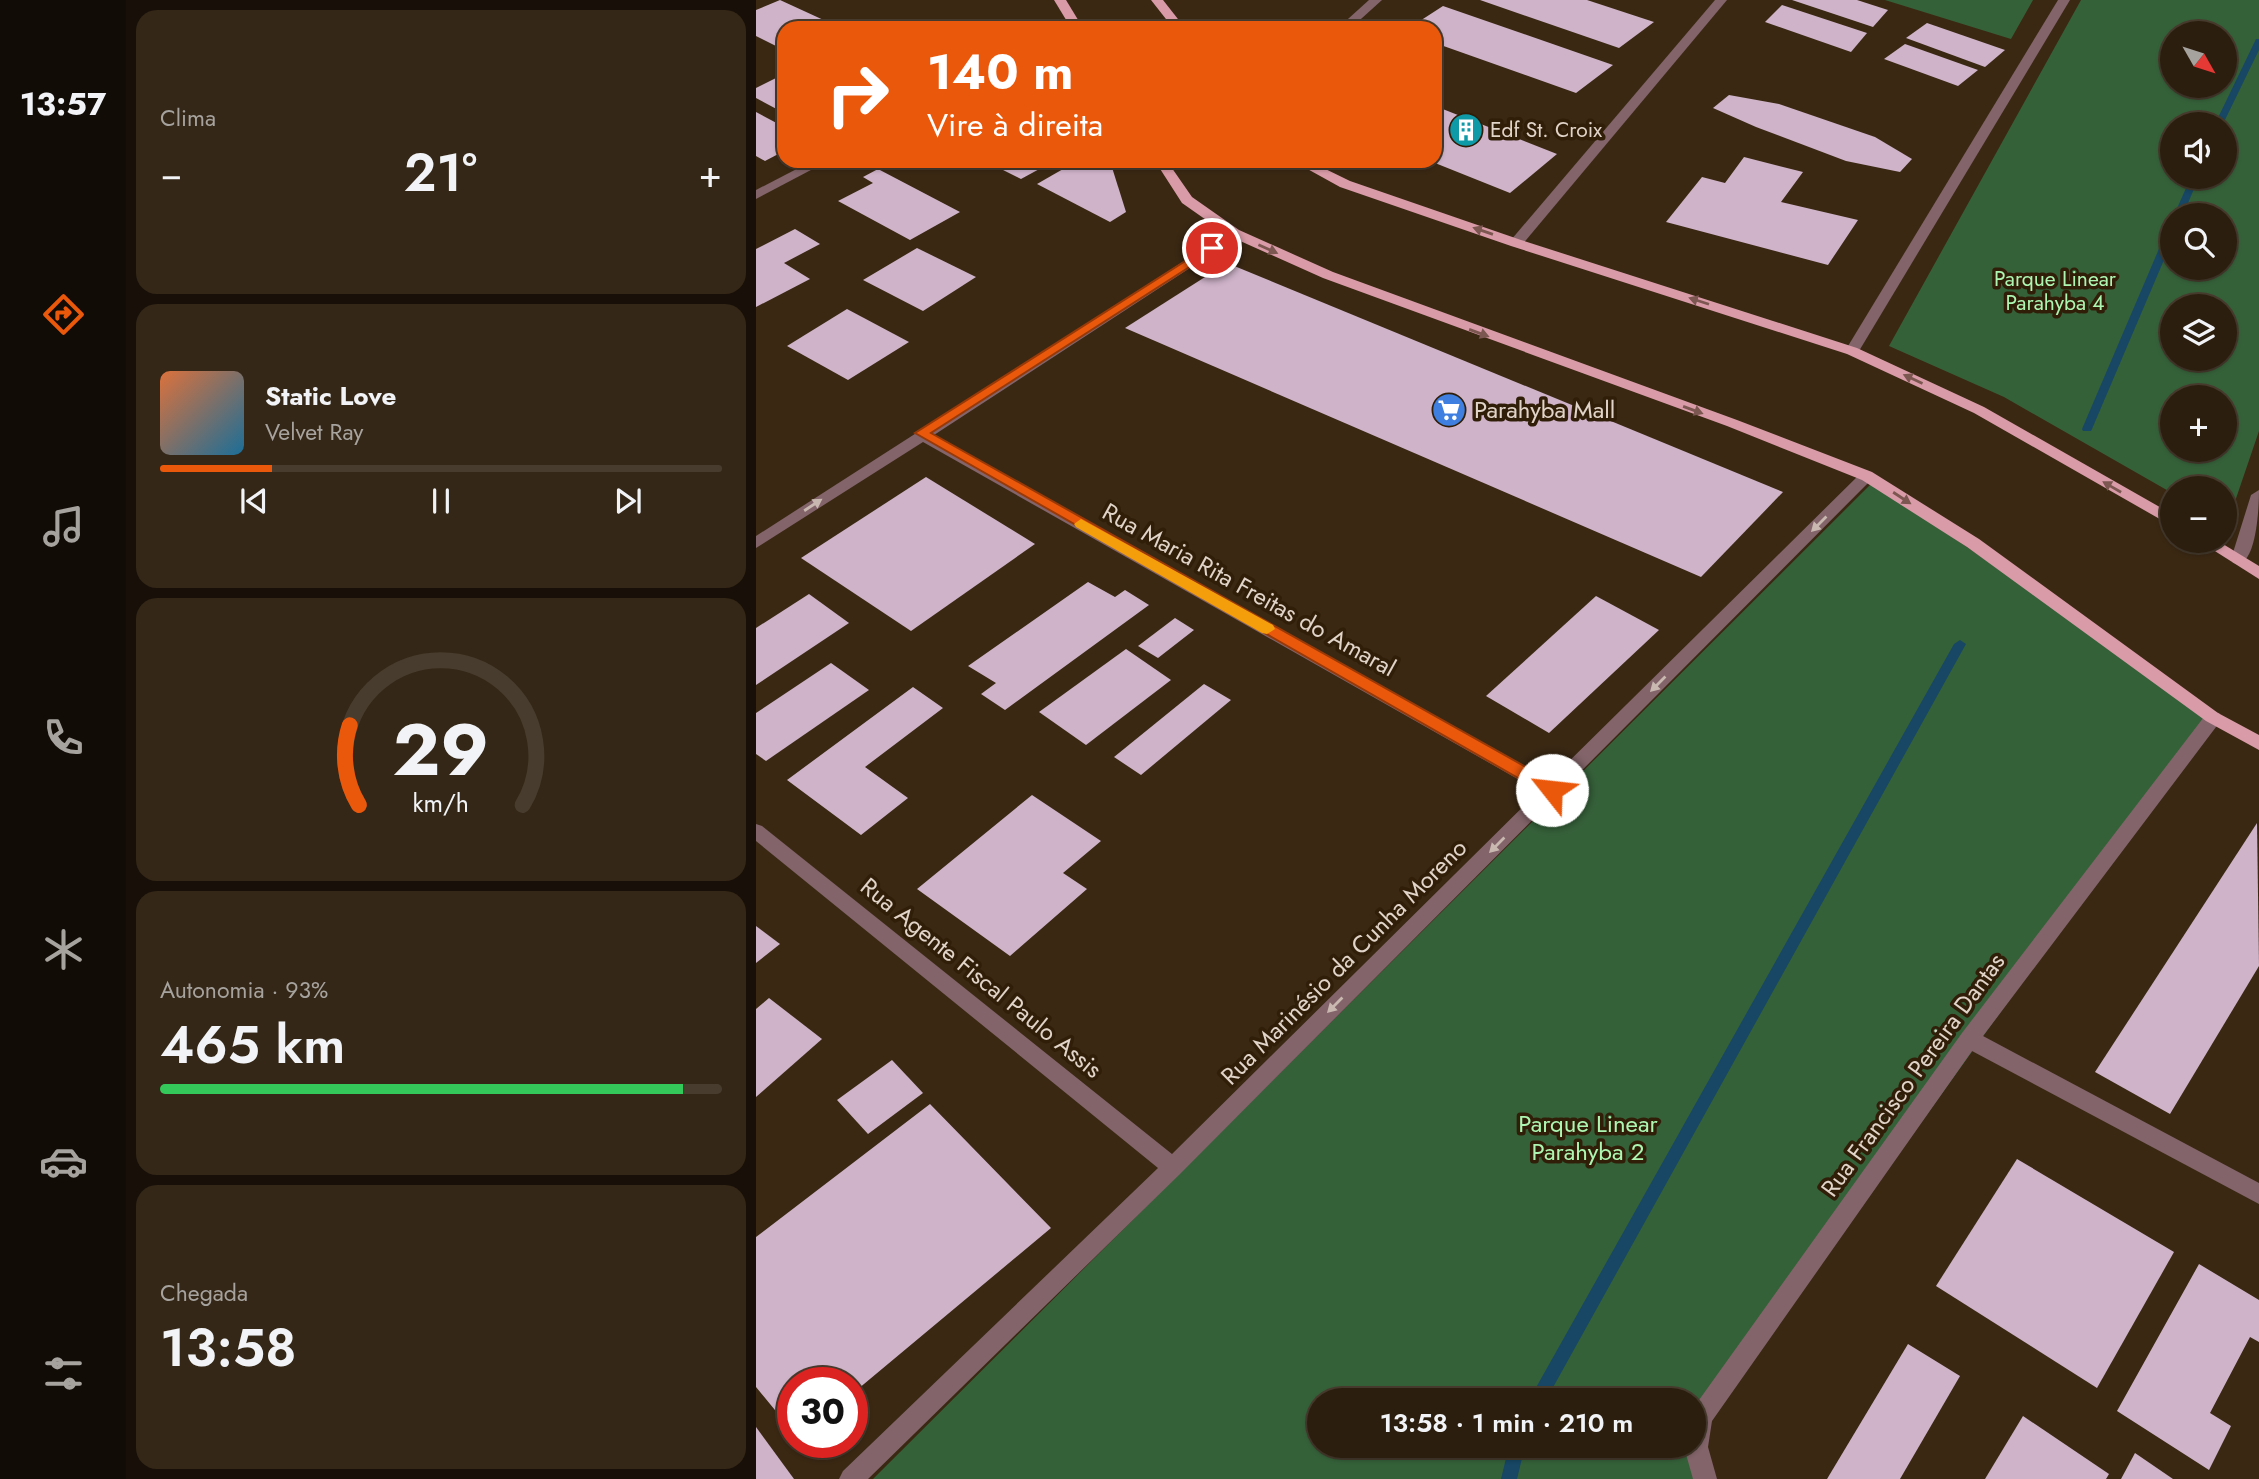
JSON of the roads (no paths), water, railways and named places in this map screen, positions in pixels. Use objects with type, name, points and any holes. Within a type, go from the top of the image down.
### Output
[{"type":"main road","points":[[1060,0],[1073,21]]},
{"type":"main road","points":[[1157,0],[1174,21]]},
{"type":"main road","points":[[1166,168],[1187,200],[1234,233],[1440,318],[1732,423],[1867,476],[1973,543],[2213,718],[2259,743]]},
{"type":"main road","points":[[1313,168],[1345,184],[1516,243],[1852,351],[1979,410],[2160,514]]},
{"type":"main road","points":[[2228,553],[2259,573]]},
{"type":"street","points":[[1352,21],[1376,0]]},
{"type":"street","points":[[1516,243],[1721,0]]},
{"type":"street","points":[[1852,351],[2064,0]]},
{"type":"street","points":[[756,195],[808,168]]},
{"type":"street","points":[[757,540],[1234,233]]},
{"type":"street","name":"Rua Maria Rita Freitas do Amaral","points":[[922,433],[1552,790]]},
{"type":"street","name":"Rua Marinésio da Cunha Moreno","points":[[851,1479],[1173,1167],[1867,476]]},
{"type":"street","points":[[2239,559],[2259,495]]},
{"type":"street","name":"Rua Francisco Pereira Dantas","points":[[1705,1479],[1695,1455],[1695,1436],[1702,1415],[1969,1039],[2213,718]]},
{"type":"street","name":"Rua Agente Fiscal Paulo Assis","points":[[756,831],[1173,1167]]},
{"type":"street","points":[[1969,1039],[2259,1195]]},
{"type":"waterway","points":[[2225,112],[2259,41]]},
{"type":"waterway","points":[[2183,203],[2190,189]]},
{"type":"waterway","points":[[2087,429],[2160,258]]},
{"type":"waterway","points":[[1544,1388],[1960,644]]},
{"type":"waterway","points":[[1509,1479],[1514,1458]]},
{"type":"place","name":"Edf St. Croix","points":[[1466,130]]},
{"type":"place","name":"Parahyba Mall","points":[[1449,410]]},
{"type":"park label","name":"Parque Linear Parahyba 4","points":[[2055,291]]},
{"type":"park label","name":"Parque Linear Parahyba 2","points":[[1588,1138]]}]
